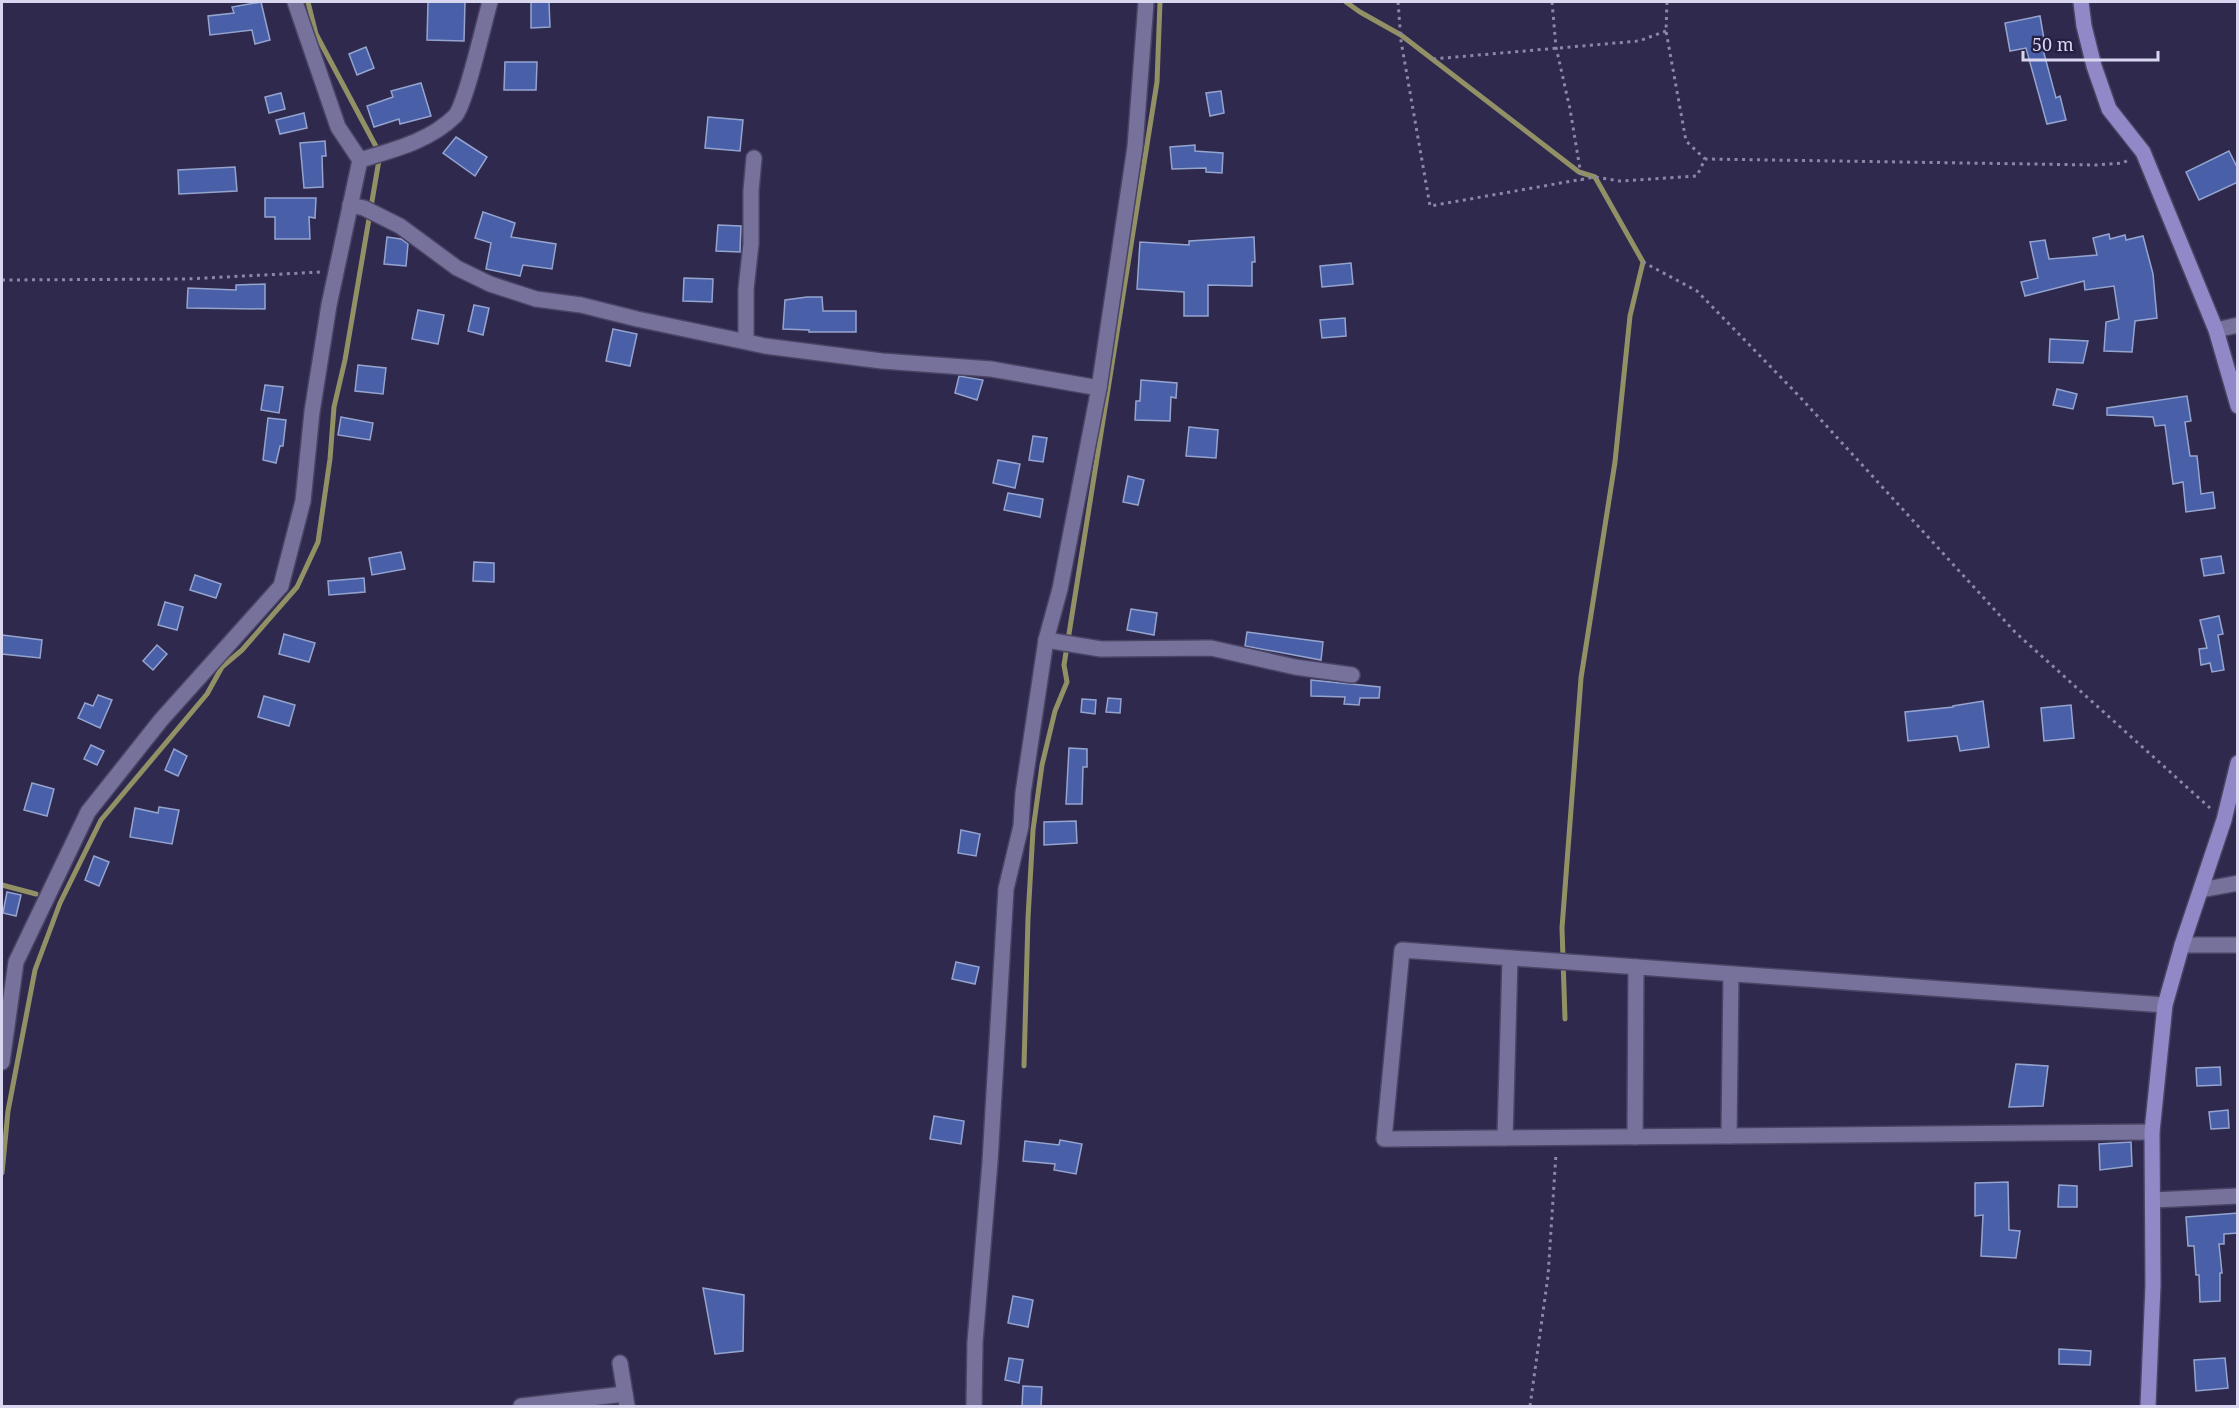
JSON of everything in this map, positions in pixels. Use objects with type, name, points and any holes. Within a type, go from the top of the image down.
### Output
[{"type":"main road","points":[[2081,2],[2084,26],[2094,66],[2109,110],[2143,152],[2216,330],[2238,406]]},
{"type":"main road","points":[[2148,1407],[2153,1286],[2152,1132],[2165,1005],[2182,945],[2224,820],[2238,763]]},
{"type":"street","points":[[2,1062],[16,962],[88,812],[161,720],[281,586],[303,501],[312,412],[335,271],[360,160],[338,127],[295,2]]},
{"type":"street","points":[[360,160],[426,138],[457,114],[490,2]]},
{"type":"street","points":[[975,1407],[975,1342],[990,1161],[1006,889],[1021,826],[1023,793],[1046,640],[1060,589],[1099,388],[1135,147],[1146,2]]},
{"type":"street","points":[[746,341],[746,289],[752,244],[751,191],[754,158]]},
{"type":"street","points":[[350,205],[364,208],[400,226],[457,268],[490,284],[526,296],[580,304],[637,319],[765,346],[833,356],[991,369],[1099,388]]},
{"type":"street","points":[[2216,330],[2238,325]]},
{"type":"street","points":[[1046,640],[1101,649],[1211,648],[1295,667],[1352,675]]},
{"type":"street","points":[[2201,890],[2238,883]]},
{"type":"street","points":[[2182,945],[2238,945]]},
{"type":"street","points":[[2152,1132],[1384,1139],[1402,950],[2165,1005]]},
{"type":"street","points":[[1505,1138],[1510,958]]},
{"type":"street","points":[[1635,1137],[1636,967]]},
{"type":"street","points":[[1729,1136],[1731,974]]},
{"type":"street","points":[[2153,1200],[2238,1196]]},
{"type":"street","points":[[521,1407],[626,1400],[620,1363]]},
{"type":"path","points":[[1398,2],[1401,41],[1430,206],[1595,177],[1620,181],[1697,176],[1705,159]]},
{"type":"path","points":[[1552,2],[1556,47],[1570,109],[1582,181]]},
{"type":"path","points":[[1667,2],[1666,31],[1686,141],[1705,159],[2096,165],[2122,163],[2143,152]]},
{"type":"path","points":[[1433,59],[1639,41],[1666,31]]},
{"type":"path","points":[[1643,262],[1697,291],[1800,397],[2015,632],[2224,820]]},
{"type":"path","points":[[2,280],[186,279],[335,271]]},
{"type":"path","points":[[1530,1407],[1548,1276],[1557,1137]]},
{"type":"building","points":[[261,2],[270,40],[255,44],[252,30],[210,35],[208,16],[234,13],[232,7]]},
{"type":"building","points":[[428,2],[465,2],[464,41],[427,40]]},
{"type":"building","points":[[531,2],[549,2],[550,27],[531,28]]},
{"type":"building","points":[[2040,16],[2045,45],[2042,46],[2056,98],[2060,96],[2066,120],[2047,124],[2026,48],[2010,51],[2005,23]]},
{"type":"building","points":[[366,47],[374,68],[357,75],[349,54]]},
{"type":"building","points":[[505,62],[537,62],[536,90],[504,90]]},
{"type":"building","points":[[421,83],[431,116],[400,124],[399,119],[374,127],[367,106],[393,97],[391,91]]},
{"type":"building","points":[[1221,91],[1224,113],[1210,116],[1206,93]]},
{"type":"building","points":[[281,93],[285,109],[269,113],[265,97]]},
{"type":"building","points":[[304,113],[307,128],[280,134],[276,120]]},
{"type":"building","points":[[708,117],[743,120],[740,151],[705,148]]},
{"type":"building","points":[[456,137],[487,157],[475,176],[443,153]]},
{"type":"building","points":[[325,141],[326,156],[322,156],[323,187],[304,188],[300,143]]},
{"type":"building","points":[[1195,145],[1195,151],[1223,153],[1222,173],[1206,172],[1206,168],[1172,169],[1170,147]]},
{"type":"building","points":[[2229,151],[2238,169],[2238,182],[2199,200],[2186,172]]},
{"type":"building","points":[[235,167],[237,191],[179,194],[178,170]]},
{"type":"building","points":[[265,198],[316,198],[315,218],[309,217],[310,239],[275,239],[275,217],[265,217]]},
{"type":"building","points":[[483,212],[515,223],[511,237],[556,244],[552,269],[523,265],[520,276],[486,269],[491,243],[475,238]]},
{"type":"building","points":[[718,225],[741,226],[740,252],[716,251]]},
{"type":"building","points":[[2109,234],[2110,239],[2125,235],[2126,240],[2143,236],[2153,274],[2157,318],[2135,321],[2132,352],[2104,351],[2106,322],[2119,319],[2114,286],[2085,290],[2084,281],[2025,296],[2021,282],[2038,278],[2030,242],[2045,240],[2049,259],[2097,255],[2093,238]]},
{"type":"building","points":[[387,237],[401,239],[408,244],[406,266],[384,264]]},
{"type":"building","points":[[1254,237],[1255,262],[1252,262],[1252,286],[1208,285],[1208,316],[1184,316],[1184,292],[1137,289],[1140,242],[1189,245],[1189,241]]},
{"type":"building","points":[[1351,263],[1353,284],[1322,287],[1320,266]]},
{"type":"building","points":[[684,278],[713,279],[712,302],[683,301]]},
{"type":"building","points":[[265,284],[265,309],[187,308],[188,288],[236,290],[236,285]]},
{"type":"building","points":[[822,297],[823,311],[856,311],[856,332],[809,332],[809,330],[783,329],[785,300]]},
{"type":"building","points":[[474,305],[489,308],[483,335],[468,331]]},
{"type":"building","points":[[418,310],[444,315],[438,344],[412,339]]},
{"type":"building","points":[[1345,318],[1346,336],[1322,338],[1320,320]]},
{"type":"building","points":[[613,329],[637,334],[630,366],[606,361]]},
{"type":"building","points":[[2050,339],[2088,341],[2083,363],[2049,362]]},
{"type":"building","points":[[358,365],[386,368],[383,394],[355,391]]},
{"type":"building","points":[[959,376],[983,380],[977,400],[955,393]]},
{"type":"building","points":[[1141,380],[1177,383],[1176,398],[1171,397],[1170,421],[1135,420],[1136,401],[1140,401]]},
{"type":"building","points":[[265,385],[283,387],[279,413],[261,410]]},
{"type":"building","points":[[2057,389],[2077,394],[2073,409],[2053,405]]},
{"type":"building","points":[[2187,396],[2191,421],[2185,422],[2190,456],[2197,456],[2201,494],[2213,492],[2215,508],[2186,512],[2183,482],[2173,484],[2165,425],[2155,426],[2153,417],[2107,415],[2107,408]]},
{"type":"building","points":[[341,417],[373,423],[370,440],[338,435]]},
{"type":"building","points":[[268,418],[286,420],[283,446],[280,446],[276,463],[263,460]]},
{"type":"building","points":[[1189,427],[1218,430],[1216,458],[1186,456]]},
{"type":"building","points":[[1033,436],[1047,438],[1043,462],[1029,460]]},
{"type":"building","points":[[998,460],[1020,464],[1015,488],[993,483]]},
{"type":"building","points":[[1128,476],[1144,480],[1138,505],[1123,502]]},
{"type":"building","points":[[1008,493],[1043,499],[1040,517],[1004,510]]},
{"type":"building","points":[[401,552],[405,569],[372,575],[369,558]]},
{"type":"building","points":[[2221,556],[2224,573],[2204,576],[2201,559]]},
{"type":"building","points":[[474,562],[494,563],[494,582],[473,581]]},
{"type":"building","points":[[195,575],[221,584],[216,598],[190,590]]},
{"type":"building","points":[[364,578],[365,592],[329,595],[328,581]]},
{"type":"building","points":[[165,602],[183,607],[177,630],[158,625]]},
{"type":"building","points":[[1131,609],[1157,613],[1154,635],[1127,630]]},
{"type":"building","points":[[2219,616],[2223,634],[2218,635],[2224,670],[2212,672],[2210,663],[2201,665],[2199,649],[2207,648],[2200,620]]},
{"type":"building","points":[[1247,632],[1323,642],[1321,660],[1245,646]]},
{"type":"building","points":[[284,634],[315,643],[309,662],[279,654]]},
{"type":"building","points":[[2,635],[42,640],[40,658],[2,654]]},
{"type":"building","points":[[157,645],[167,654],[153,670],[143,661]]},
{"type":"building","points":[[1311,680],[1380,687],[1379,698],[1360,698],[1359,705],[1344,704],[1345,697],[1311,696]]},
{"type":"building","points":[[98,695],[112,700],[100,728],[78,718],[85,703],[93,706]]},
{"type":"building","points":[[264,696],[295,705],[289,726],[258,717]]},
{"type":"building","points":[[1108,698],[1121,699],[1120,713],[1106,712]]},
{"type":"building","points":[[1082,699],[1096,700],[1095,714],[1081,712]]},
{"type":"building","points":[[1983,701],[1989,747],[1960,751],[1957,736],[1908,741],[1905,712]]},
{"type":"building","points":[[2071,705],[2074,738],[2044,741],[2041,708]]},
{"type":"building","points":[[91,745],[104,751],[97,765],[84,759]]},
{"type":"building","points":[[1069,748],[1087,749],[1087,767],[1083,767],[1082,804],[1066,804]]},
{"type":"building","points":[[174,749],[187,756],[178,776],[165,770]]},
{"type":"building","points":[[32,783],[54,789],[47,816],[24,810]]},
{"type":"building","points":[[159,807],[179,810],[172,844],[130,837],[135,808],[158,813]]},
{"type":"building","points":[[1076,821],[1077,843],[1044,845],[1044,822]]},
{"type":"building","points":[[961,830],[980,834],[976,856],[958,853]]},
{"type":"building","points":[[94,856],[109,862],[99,886],[85,880]]},
{"type":"building","points":[[7,892],[21,895],[16,916],[3,913]]},
{"type":"building","points":[[956,962],[979,967],[975,984],[952,979]]},
{"type":"building","points":[[2016,1064],[2048,1066],[2043,1106],[2009,1107]]},
{"type":"building","points":[[2220,1067],[2221,1085],[2197,1086],[2196,1068]]},
{"type":"building","points":[[2228,1110],[2229,1128],[2211,1129],[2209,1112]]},
{"type":"building","points":[[934,1116],[964,1121],[961,1144],[930,1139]]},
{"type":"building","points":[[1060,1140],[1082,1144],[1076,1174],[1054,1170],[1055,1164],[1023,1161],[1025,1141],[1059,1145]]},
{"type":"building","points":[[2131,1142],[2132,1166],[2100,1170],[2099,1144]]},
{"type":"building","points":[[2008,1182],[2009,1230],[2020,1231],[2016,1258],[1981,1256],[1983,1215],[1975,1216],[1975,1183]]},
{"type":"building","points":[[2059,1185],[2077,1186],[2077,1207],[2058,1207]]},
{"type":"building","points":[[2238,1213],[2238,1233],[2224,1234],[2224,1244],[2219,1244],[2222,1273],[2220,1273],[2220,1301],[2200,1302],[2199,1275],[2196,1275],[2194,1246],[2188,1246],[2186,1217]]},
{"type":"building","points":[[703,1288],[744,1295],[743,1351],[715,1354]]},
{"type":"building","points":[[1013,1296],[1033,1300],[1028,1327],[1008,1323]]},
{"type":"building","points":[[2059,1349],[2091,1351],[2090,1365],[2059,1364]]},
{"type":"building","points":[[1009,1358],[1023,1360],[1019,1383],[1005,1380]]},
{"type":"building","points":[[2225,1358],[2228,1388],[2196,1391],[2194,1360]]},
{"type":"building","points":[[1023,1386],[1042,1387],[1041,1407],[1022,1407]]},
{"type":"waterway","points":[[2,1173],[8,1111],[35,970],[60,903],[101,820],[207,694],[222,667],[242,650],[297,587],[318,542],[330,459],[334,407],[345,360],[380,154],[316,34],[308,2]]},
{"type":"waterway","points":[[1024,1066],[1033,830],[1042,765],[1055,711],[1067,682],[1064,665],[1157,82],[1160,2]]},
{"type":"waterway","points":[[1346,2],[1401,35],[1579,172],[1595,177],[1643,262],[1630,316],[1615,462],[1581,678],[1562,928],[1565,1019]]},
{"type":"waterway","points":[[2,885],[36,894]]}]
